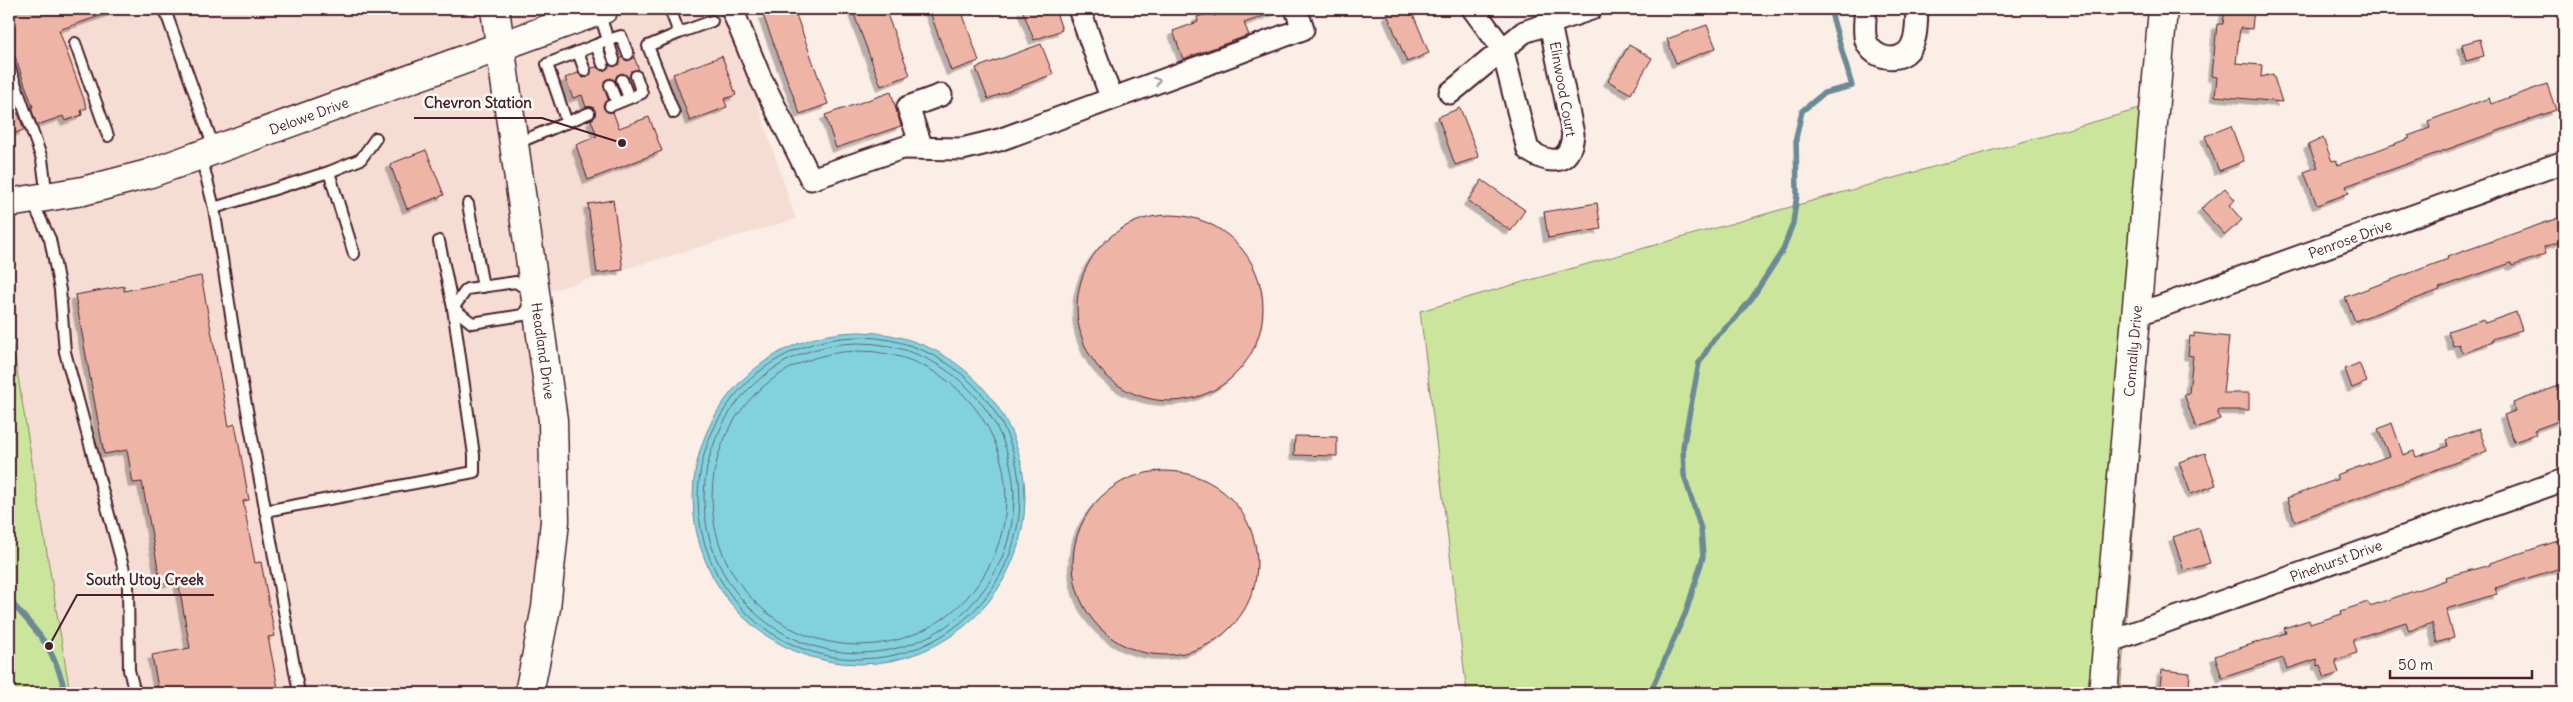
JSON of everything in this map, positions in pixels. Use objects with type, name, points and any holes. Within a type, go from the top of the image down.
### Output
[{"type":"street","name":"Headland Drive","points":[[495,9],[553,420],[554,521],[546,608],[529,693]]},
{"type":"street","points":[[732,9],[760,77],[811,179],[920,142],[908,107],[941,95]]},
{"type":"street","points":[[1080,9],[1111,97]]},
{"type":"street","points":[[904,148],[962,149],[999,140],[1111,97],[1303,29],[1296,9]]},
{"type":"street","points":[[1473,9],[1502,48]]},
{"type":"street","points":[[1450,93],[1502,48],[1524,32],[1590,9]]},
{"type":"street","points":[[1866,9],[1865,37],[1874,53],[1890,58],[1907,52],[1916,37],[1916,9]]},
{"type":"street","name":"Connally Drive","points":[[2103,693],[2163,9]]},
{"type":"street","name":"Delowe Drive","points":[[29,200],[83,191],[148,174],[601,10]]},
{"type":"street","name":"Elinwood Court","points":[[1502,48],[1528,150],[1543,161],[1555,161],[1565,156],[1572,144],[1573,134],[1550,24]]},
{"type":"street","name":"Penrose Drive","points":[[2136,315],[2564,162]]},
{"type":"street","name":"Pinehurst Drive","points":[[2108,642],[2564,480]]},
{"type":"lane","points":[[670,9],[679,33]]},
{"type":"lane","points":[[165,10],[208,152],[224,278],[299,693]]},
{"type":"lane","points":[[601,10],[614,60]]},
{"type":"lane","points":[[674,113],[648,46],[712,21]]},
{"type":"lane","points":[[567,123],[546,64],[622,36],[628,54]]},
{"type":"lane","points":[[75,43],[108,136]]},
{"type":"lane","points":[[596,45],[603,64]]},
{"type":"lane","points":[[578,52],[585,71]]},
{"type":"lane","points":[[9,66],[42,160],[29,200],[50,239],[60,290],[65,352],[128,585],[129,670],[135,693]]},
{"type":"lane","points":[[610,85],[614,104],[642,93],[636,76]]},
{"type":"lane","points":[[622,80],[628,98]]},
{"type":"lane","points":[[514,145],[589,114]]},
{"type":"lane","points":[[214,208],[329,172],[362,159],[376,138]]},
{"type":"lane","points":[[329,172],[354,254]]},
{"type":"lane","points":[[468,204],[482,286]]},
{"type":"lane","points":[[265,511],[474,472],[474,455],[453,308],[439,241]]},
{"type":"lane","points":[[516,282],[535,295],[523,315],[472,323],[453,308],[467,289],[482,286],[516,282]]},
{"type":"shaded area","points":[[9,9],[726,9],[796,219],[532,296],[562,490],[539,693],[70,693],[9,322]]},
{"type":"green space","points":[[2168,101],[2120,693],[1467,693],[1420,311]]},
{"type":"green space","points":[[9,322],[70,693],[9,693]]},
{"type":"water","points":[[859,332],[891,335],[922,345],[951,360],[976,381],[997,406],[1012,435],[1022,466],[1025,498],[1022,530],[1012,561],[997,590],[976,615],[951,636],[922,651],[891,661],[859,664],[827,661],[796,651],[767,636],[742,615],[721,590],[706,561],[696,530],[693,498],[696,466],[706,435],[721,406],[742,381],[767,360],[796,345],[827,335]]},
{"type":"building","points":[[9,9],[114,9],[114,11],[59,30],[87,108],[81,110],[82,115],[65,121],[63,116],[37,125],[31,108],[33,107],[9,40]]},
{"type":"building","points":[[782,9],[794,9],[828,104],[800,114],[763,15]]},
{"type":"building","points":[[852,9],[885,9],[910,75],[881,86]]},
{"type":"building","points":[[929,9],[961,9],[979,61],[951,71]]},
{"type":"building","points":[[1022,9],[1055,9],[1062,30],[1034,40]]},
{"type":"building","points":[[1235,9],[1278,9],[1278,11],[1244,23],[1249,35],[1183,59],[1173,31],[1198,22],[1197,17],[1213,12],[1214,16]]},
{"type":"building","points":[[1399,9],[1411,9],[1429,53],[1407,62],[1387,14]]},
{"type":"building","points":[[2225,9],[2254,9],[2252,29],[2240,28],[2236,63],[2262,65],[2261,77],[2273,74],[2282,102],[2215,96],[2217,77],[2212,76],[2217,24],[2223,24]]},
{"type":"building","points":[[1707,25],[1716,48],[1676,63],[1667,39]]},
{"type":"building","points":[[2480,39],[2484,56],[2466,61],[2462,44]]},
{"type":"building","points":[[1041,44],[1053,74],[988,99],[976,68]]},
{"type":"building","points":[[1629,45],[1652,58],[1631,94],[1608,81]]},
{"type":"building","points":[[722,56],[736,95],[724,99],[727,107],[690,121],[673,74]]},
{"type":"building","points":[[622,57],[627,61],[634,57],[639,70],[631,71],[629,78],[623,73],[617,75],[615,81],[611,78],[605,80],[604,88],[608,99],[603,105],[604,109],[613,112],[619,128],[649,117],[662,151],[588,180],[576,145],[597,136],[591,120],[595,117],[595,111],[593,107],[586,107],[582,95],[573,98],[565,78],[578,73],[583,78],[588,77],[591,68],[597,67],[602,71],[610,65],[616,66]]},
{"type":"building","points":[[2547,84],[2556,110],[2346,186],[2349,193],[2317,205],[2304,172],[2318,167],[2308,145],[2323,138],[2332,161],[2336,160],[2338,165],[2410,138],[2408,136],[2430,128],[2428,121],[2489,98],[2491,104]]},
{"type":"building","points":[[891,92],[901,126],[836,148],[825,115]]},
{"type":"building","points":[[1460,108],[1479,157],[1455,165],[1438,117]]},
{"type":"building","points":[[18,113],[24,130],[9,135],[9,116]]},
{"type":"building","points":[[2231,126],[2244,161],[2219,171],[2205,136]]},
{"type":"building","points":[[426,150],[444,195],[407,209],[390,164]]},
{"type":"building","points":[[1482,180],[1525,210],[1511,231],[1468,201]]},
{"type":"building","points":[[2225,188],[2235,200],[2229,205],[2242,220],[2225,235],[2201,209]]},
{"type":"building","points":[[613,200],[623,270],[597,273],[588,204]]},
{"type":"building","points":[[1597,203],[1601,229],[1548,238],[1544,212]]},
{"type":"building","points":[[1179,215],[1206,222],[1222,230],[1236,242],[1248,256],[1256,272],[1262,290],[1262,326],[1256,344],[1248,360],[1236,374],[1222,386],[1206,394],[1188,400],[1161,401],[1134,394],[1118,386],[1092,360],[1078,326],[1077,299],[1084,272],[1092,256],[1118,230],[1152,216]]},
{"type":"building","points":[[2564,216],[2564,240],[2544,247],[2546,254],[2512,266],[2511,263],[2439,288],[2440,290],[2355,321],[2345,297],[2448,259],[2447,257]]},
{"type":"building","points":[[201,276],[229,426],[235,424],[239,445],[249,500],[243,501],[255,563],[261,562],[275,636],[268,637],[279,693],[159,693],[152,655],[190,648],[178,580],[161,584],[142,482],[133,483],[127,450],[104,454],[75,295],[124,286],[124,291]]},
{"type":"building","points":[[2516,312],[2522,330],[2492,339],[2493,341],[2462,353],[2459,344],[2453,346],[2448,331],[2484,319],[2485,323]]},
{"type":"building","points":[[2194,333],[2229,337],[2223,393],[2249,393],[2249,410],[2217,410],[2220,419],[2196,428],[2184,394],[2189,393],[2193,356],[2188,355],[2190,336],[2194,337]]},
{"type":"building","points":[[2359,363],[2367,382],[2352,388],[2345,369]]},
{"type":"building","points":[[2564,384],[2564,419],[2534,430],[2536,434],[2514,442],[2504,415],[2515,411],[2513,403]]},
{"type":"building","points":[[2392,423],[2403,455],[2414,451],[2416,457],[2448,446],[2446,440],[2479,429],[2487,451],[2295,521],[2287,498],[2338,479],[2336,475],[2389,456],[2378,429]]},
{"type":"building","points":[[1295,436],[1337,437],[1337,456],[1294,455]]},
{"type":"building","points":[[2205,453],[2216,485],[2191,494],[2179,462]]},
{"type":"building","points":[[1156,471],[1174,471],[1192,475],[1216,486],[1236,504],[1242,512],[1253,536],[1257,572],[1250,598],[1242,614],[1224,634],[1216,640],[1192,651],[1174,655],[1156,655],[1138,651],[1114,640],[1094,622],[1088,614],[1077,590],[1073,572],[1073,554],[1077,536],[1088,512],[1106,492],[1114,486],[1138,475]]},
{"type":"building","points":[[2199,528],[2210,563],[2184,571],[2173,537]]},
{"type":"building","points":[[2564,539],[2564,567],[2495,588],[2497,594],[2446,609],[2454,637],[2437,643],[2432,623],[2409,631],[2406,622],[2353,639],[2357,653],[2335,660],[2339,673],[2325,678],[2320,665],[2317,666],[2317,659],[2287,669],[2283,658],[2222,678],[2215,656],[2286,633],[2284,628],[2309,620],[2310,624],[2342,614],[2341,611],[2368,602],[2370,606],[2446,580],[2445,577],[2490,565],[2490,563]]},
{"type":"building","points":[[2162,670],[2190,673],[2189,688],[2184,687],[2183,693],[2159,693]]},
{"type":"waterway","points":[[1650,693],[1686,612],[1703,557],[1701,529],[1684,475],[1683,447],[1699,363],[1714,339],[1734,320],[1752,298],[1783,250],[1793,223],[1797,195],[1796,138],[1802,111],[1824,93],[1852,86],[1830,9]]},
{"type":"waterway","points":[[9,600],[37,632],[51,653],[57,665],[65,693]]},
{"type":"place","name":"Chevron Station","points":[[622,143]]},
{"type":"place","name":"South Utoy Creek","points":[[49,646]]}]
